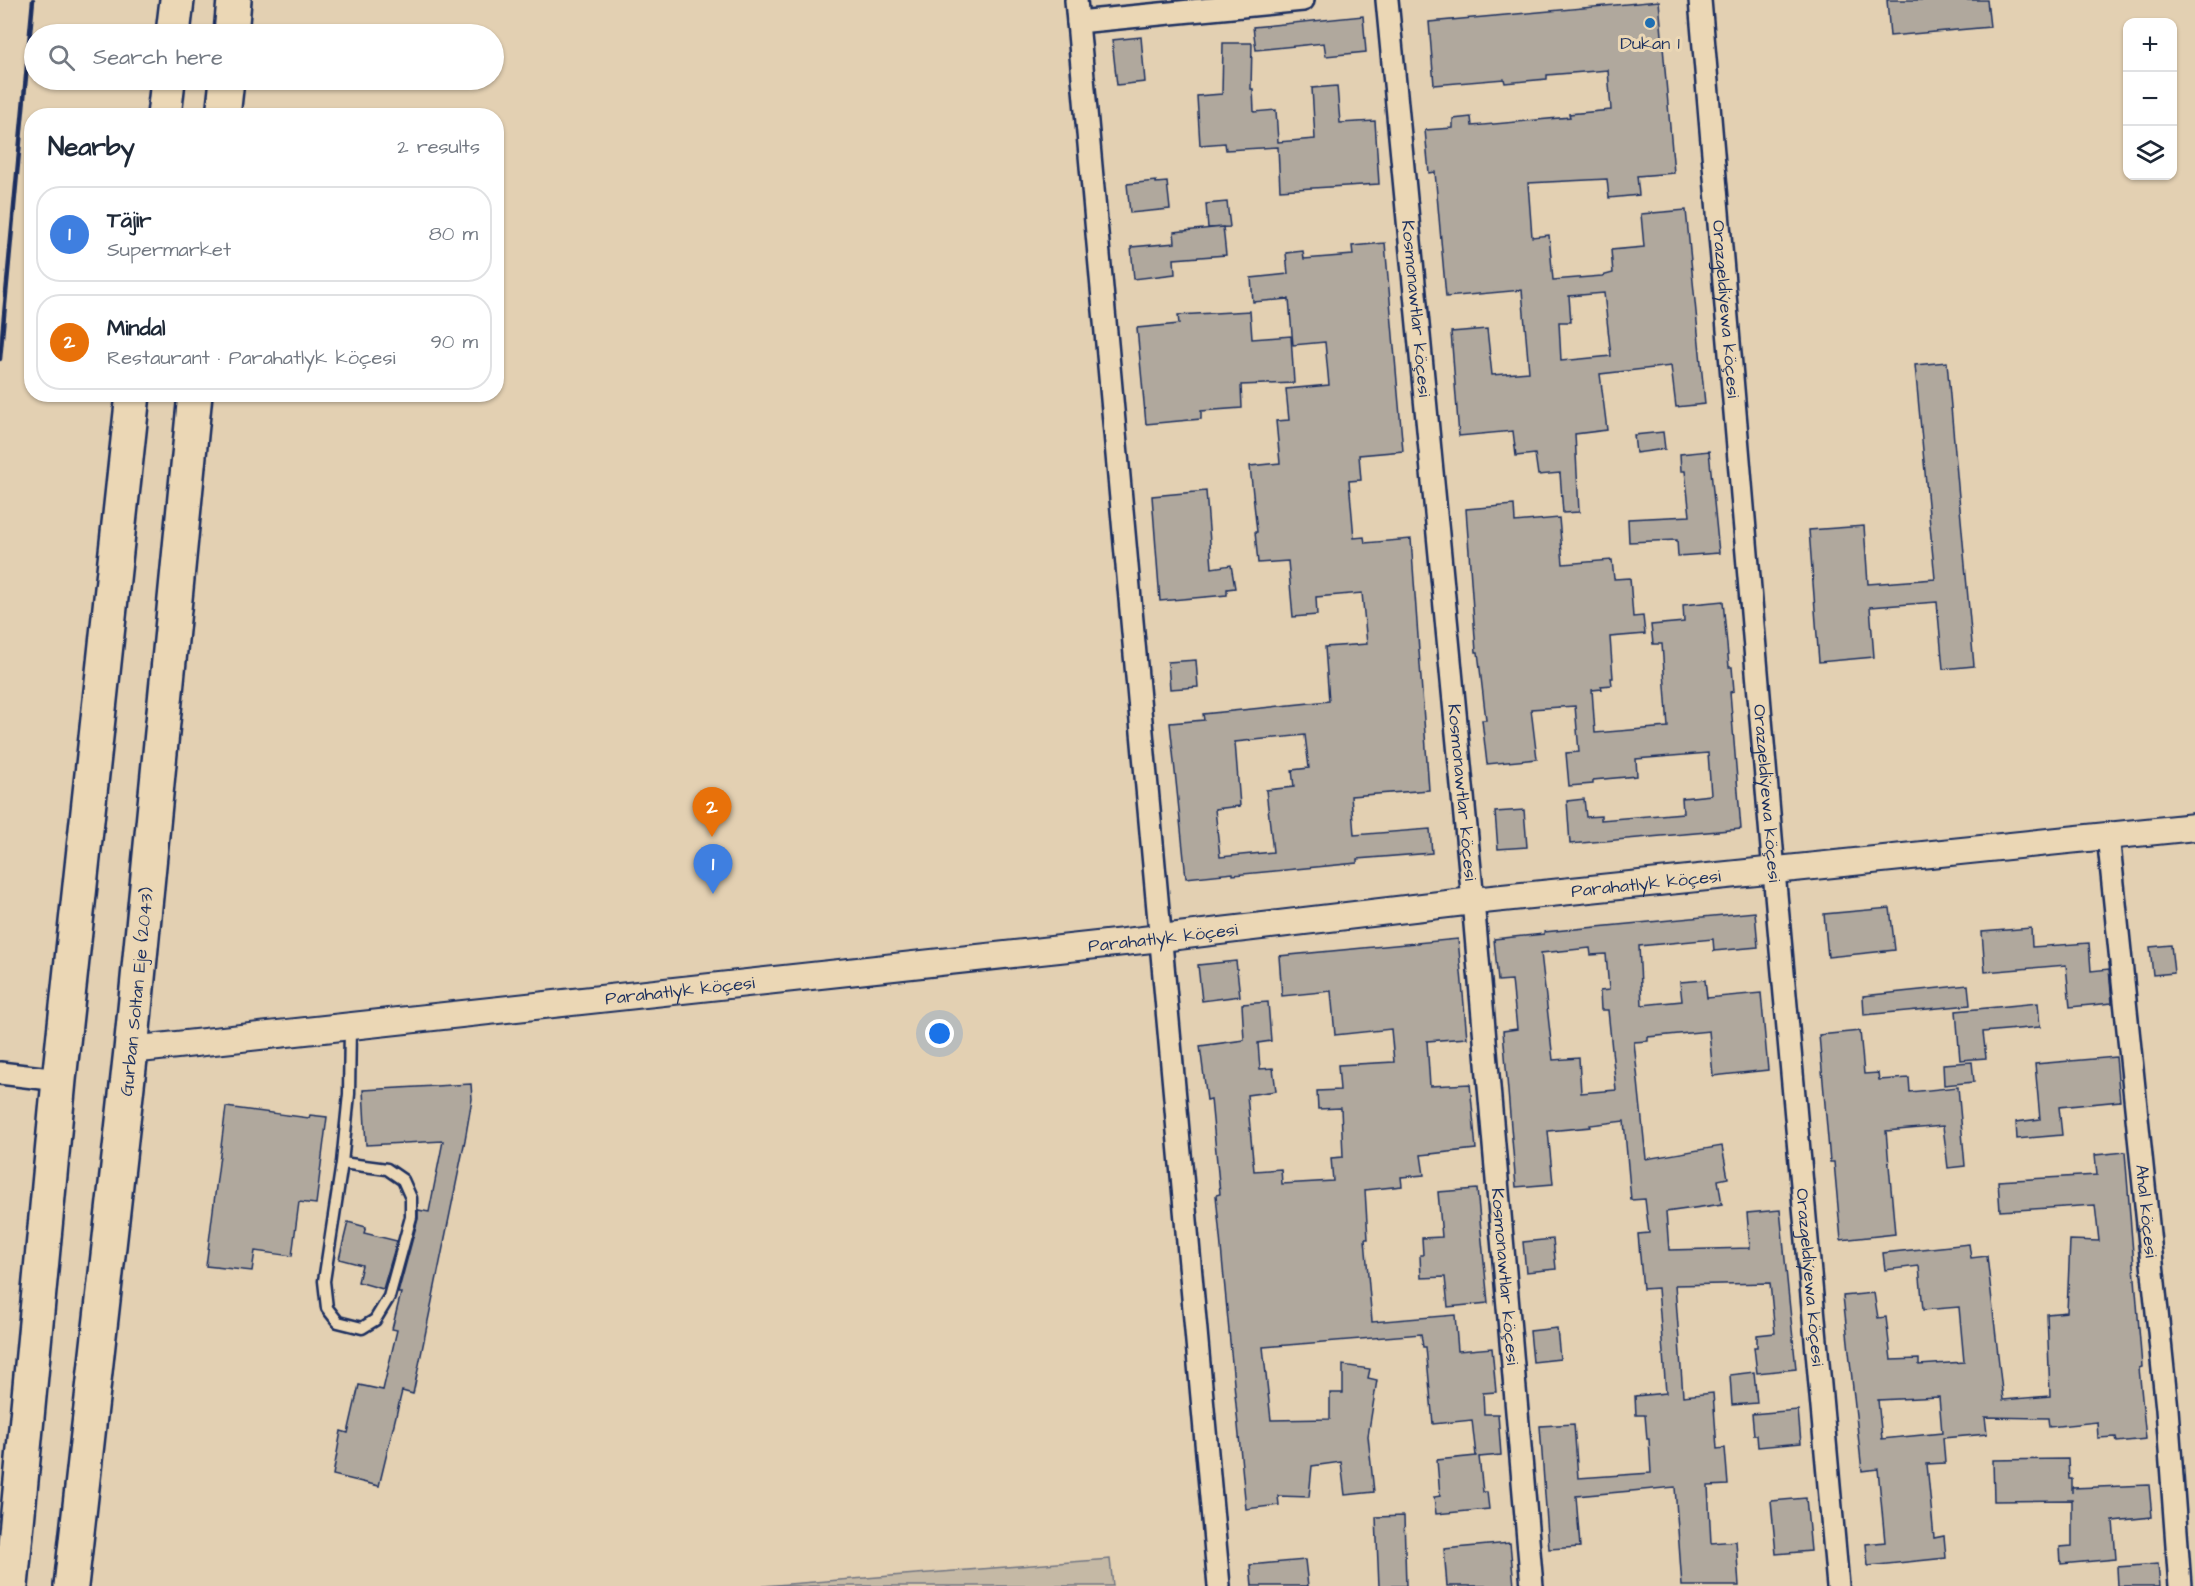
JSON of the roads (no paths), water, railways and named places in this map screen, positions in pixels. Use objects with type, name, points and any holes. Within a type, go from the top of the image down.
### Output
[{"type":"highway","points":[[174,24],[177,0]]},
{"type":"highway","points":[[232,24],[234,0]]},
{"type":"highway","points":[[165,108],[167,90]]},
{"type":"highway","points":[[224,108],[225,90]]},
{"type":"highway","points":[[11,1586],[59,1080],[132,402]]},
{"type":"highway","name":"Gurban Soltan Eje (2043)","points":[[71,1586],[131,1050],[194,402]]},
{"type":"street","points":[[1076,0],[1220,1586]]},
{"type":"street","points":[[1078,22],[1303,0]]},
{"type":"street","name":"Kosmonawtlar köçesi","points":[[1387,0],[1473,901],[1532,1586]]},
{"type":"street","name":"Orazgeldiýewa köçesi","points":[[1700,0],[1774,872],[1839,1586]]},
{"type":"street","name":"Parahatlyk köçesi","points":[[131,1050],[1161,938],[1473,901],[1774,872],[2195,827]]},
{"type":"street","name":"Ahal köçesi","points":[[2108,835],[2167,1409],[2180,1586]]},
{"type":"street","points":[[0,1073],[59,1080]]},
{"type":"lane","points":[[342,1163],[387,1169],[403,1180],[411,1198],[411,1217],[389,1297],[375,1320],[362,1328],[338,1322],[327,1308],[324,1281],[342,1163],[349,1094],[350,1026]]},
{"type":"railway","points":[[31,24],[33,0]]},
{"type":"railway","points":[[0,359],[25,90]]},
{"type":"place","name":"Dukan 1","points":[[1650,23]]},
{"type":"place","name":"Mindal","points":[[712,837]]},
{"type":"place","name":"Täjir","points":[[713,894]]}]
